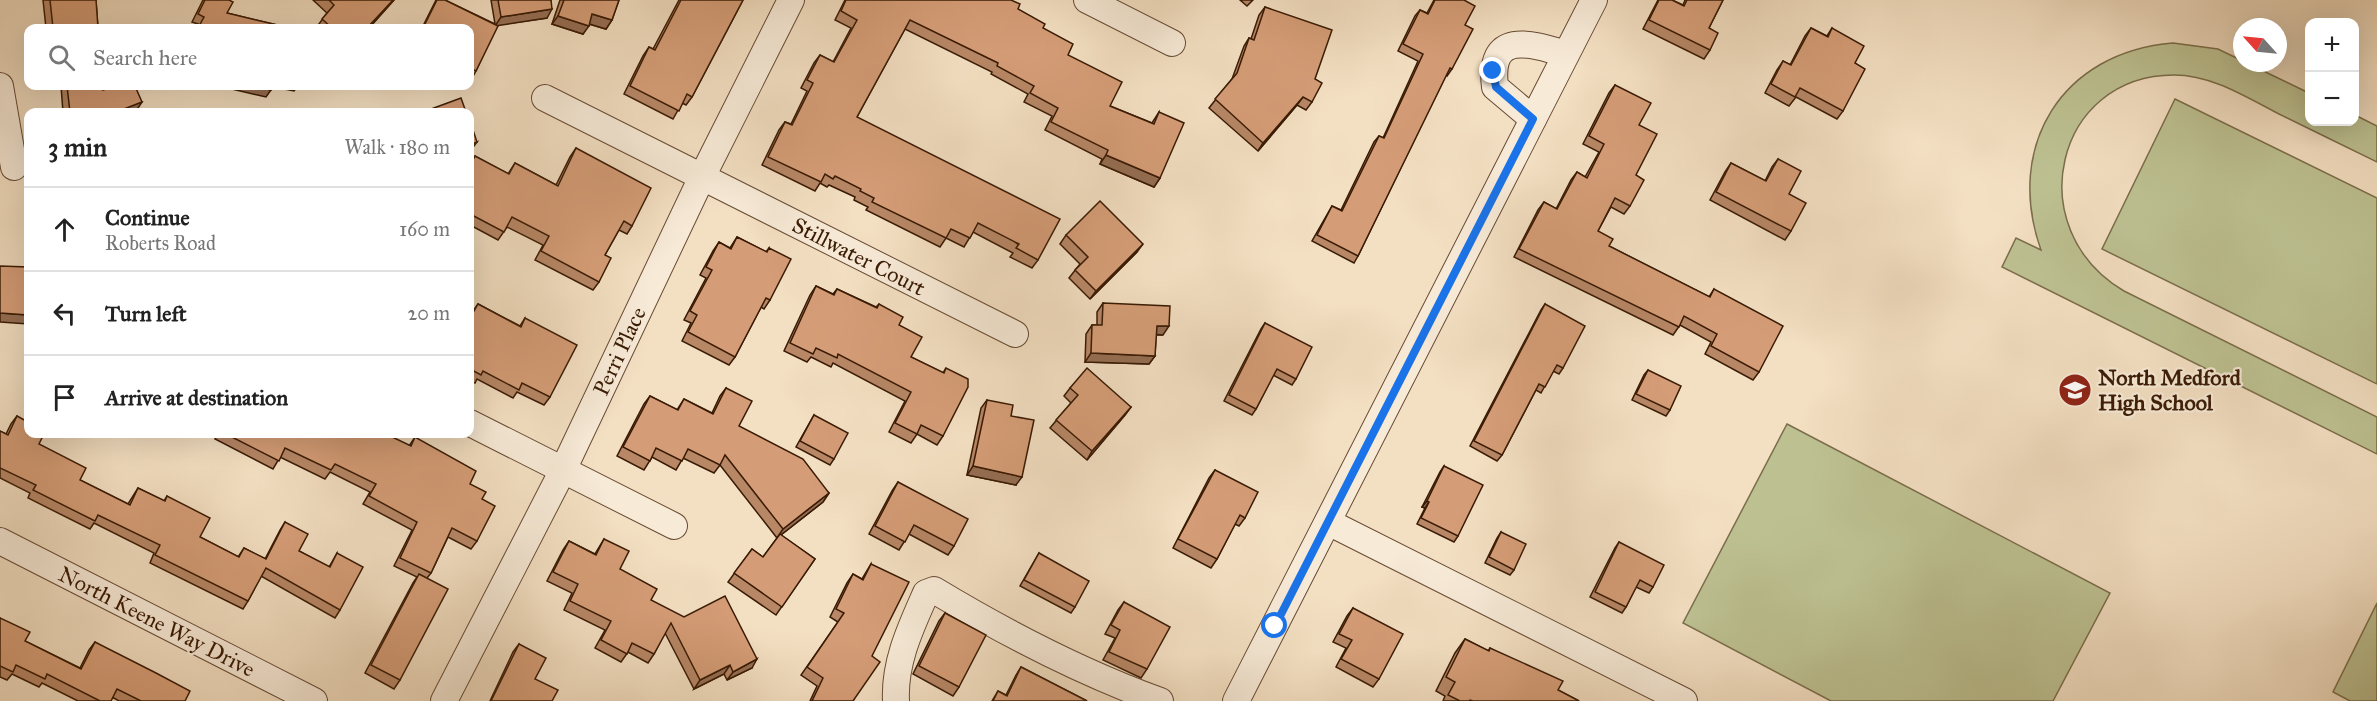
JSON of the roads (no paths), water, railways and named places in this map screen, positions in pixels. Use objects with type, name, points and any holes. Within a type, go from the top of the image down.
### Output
[{"type":"street","name":"Perri Place","points":[[444,701],[563,470],[702,177],[791,0]]},
{"type":"street","points":[[1087,0],[1172,43]]},
{"type":"street","points":[[1236,701],[1594,0]]},
{"type":"street","points":[[1533,119],[1496,87],[1493,71],[1503,51],[1517,42],[1534,44],[1566,54]]},
{"type":"street","points":[[0,86],[14,167]]},
{"type":"street","name":"Stillwater Court","points":[[545,98],[1015,334]]},
{"type":"street","points":[[474,425],[674,526]]},
{"type":"street","points":[[1328,522],[1684,701]]},
{"type":"street","name":"North Keene Way Drive","points":[[0,541],[314,701]]},
{"type":"street","points":[[896,701],[896,678],[911,626],[926,593],[934,591],[1008,635],[1104,681],[1160,701]]},
{"type":"place","name":"North Medford High School","points":[[2075,390]]}]
